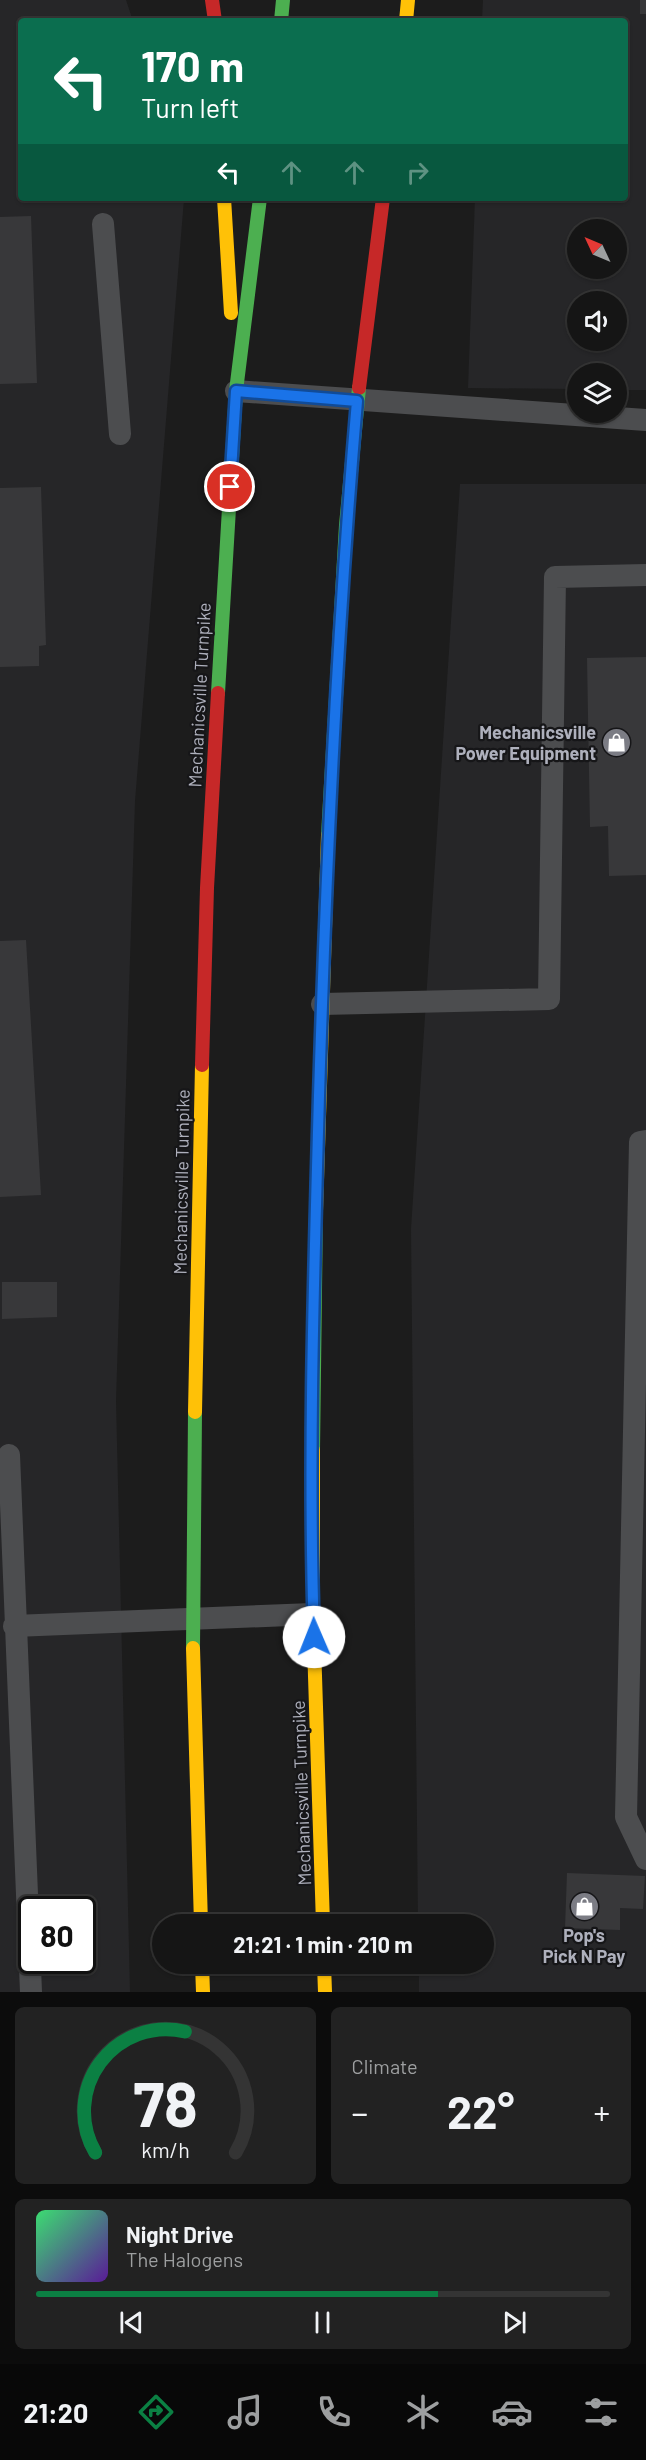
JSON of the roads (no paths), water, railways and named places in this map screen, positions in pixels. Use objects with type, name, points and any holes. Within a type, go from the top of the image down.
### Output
[{"type":"highway","points":[[212,0],[214,18]]},
{"type":"highway","points":[[281,18],[283,0]]},
{"type":"highway","points":[[405,18],[408,0]]},
{"type":"highway","points":[[224,201],[236,391]]},
{"type":"highway","points":[[236,391],[260,201]]},
{"type":"highway","name":"Mechanicsville Turnpike","points":[[322,1914],[313,1614],[314,1261],[327,840],[346,525],[357,401],[383,201]]},
{"type":"highway","name":"Mechanicsville Turnpike","points":[[201,1914],[192,1618],[198,1185],[207,888],[236,391]]},
{"type":"highway","points":[[202,1974],[203,1992]]},
{"type":"highway","points":[[324,1974],[325,1992]]},
{"type":"lane","points":[[103,224],[120,434]]},
{"type":"lane","points":[[236,391],[646,420]]},
{"type":"lane","points":[[322,1004],[549,999],[555,577],[646,575]]},
{"type":"lane","points":[[646,1141],[640,1142],[626,1817],[646,1859]]},
{"type":"lane","points":[[9,1455],[14,1626],[31,1992]]},
{"type":"lane","points":[[14,1626],[313,1614]]},
{"type":"place","name":"Mechanicsville Power Equipment","points":[[617,742]]},
{"type":"place","name":"Pop's Pick N Pay","points":[[584,1906]]}]
